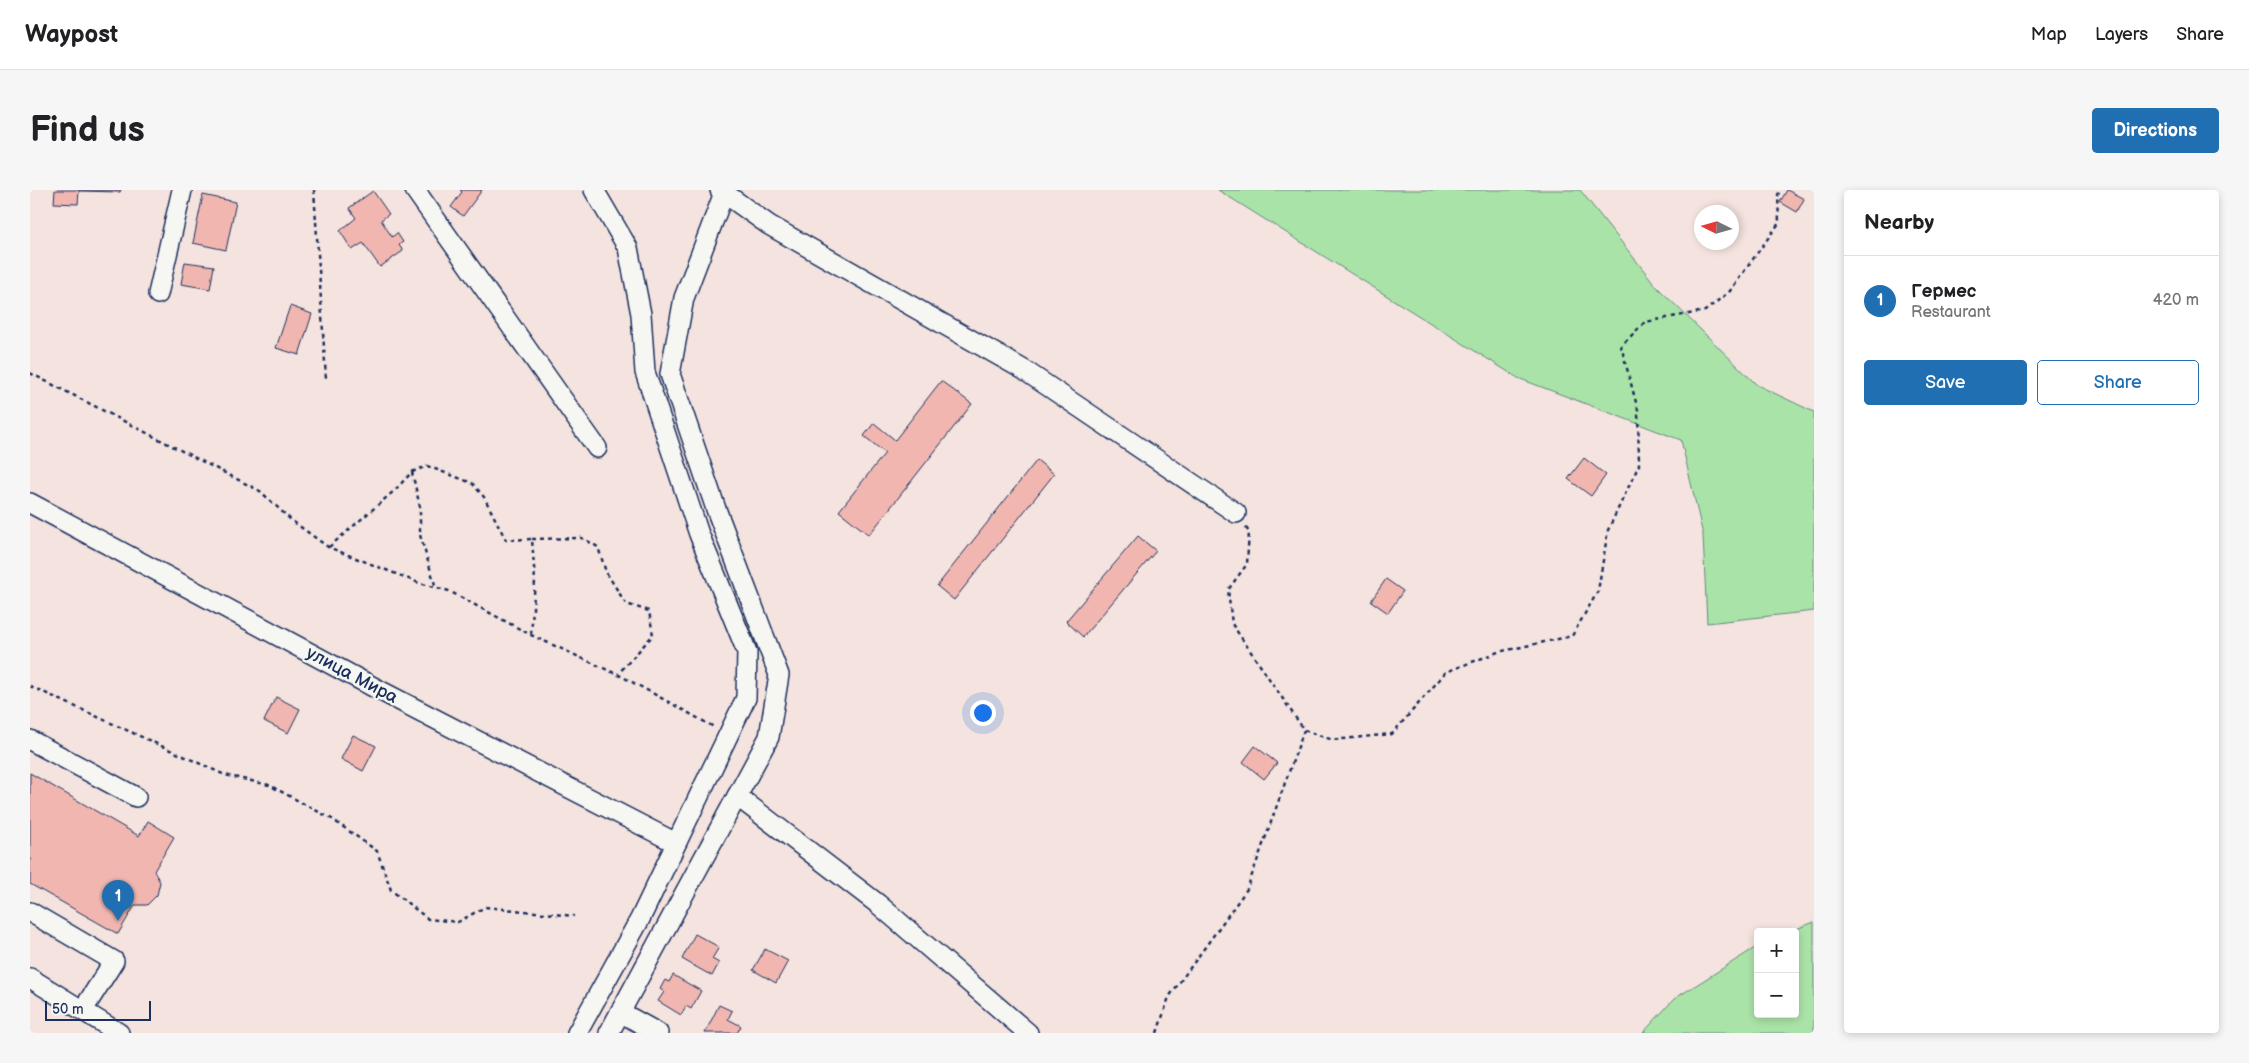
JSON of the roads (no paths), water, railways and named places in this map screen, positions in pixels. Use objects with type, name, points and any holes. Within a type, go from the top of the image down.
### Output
[{"type":"street","points":[[158,294],[182,190]]},
{"type":"street","points":[[415,190],[596,448]]},
{"type":"street","points":[[578,1033],[640,919],[746,698],[747,652],[699,534],[645,372],[641,314],[628,248],[594,190]]},
{"type":"street","points":[[609,1033],[769,737],[779,675],[716,509],[670,374],[684,298],[722,192],[769,225],[1024,370],[1236,513]]},
{"type":"street","name":"улица Мира","points":[[30,504],[379,690],[676,843]]},
{"type":"street","points":[[30,740],[136,797]]},
{"type":"street","points":[[737,796],[878,904],[1028,1033]]},
{"type":"street","points":[[30,912],[114,961],[83,1010]]},
{"type":"street","points":[[30,978],[119,1033]]},
{"type":"street","points":[[620,1012],[658,1033]]},
{"type":"place","name":"Гермес","points":[[118,921]]}]
